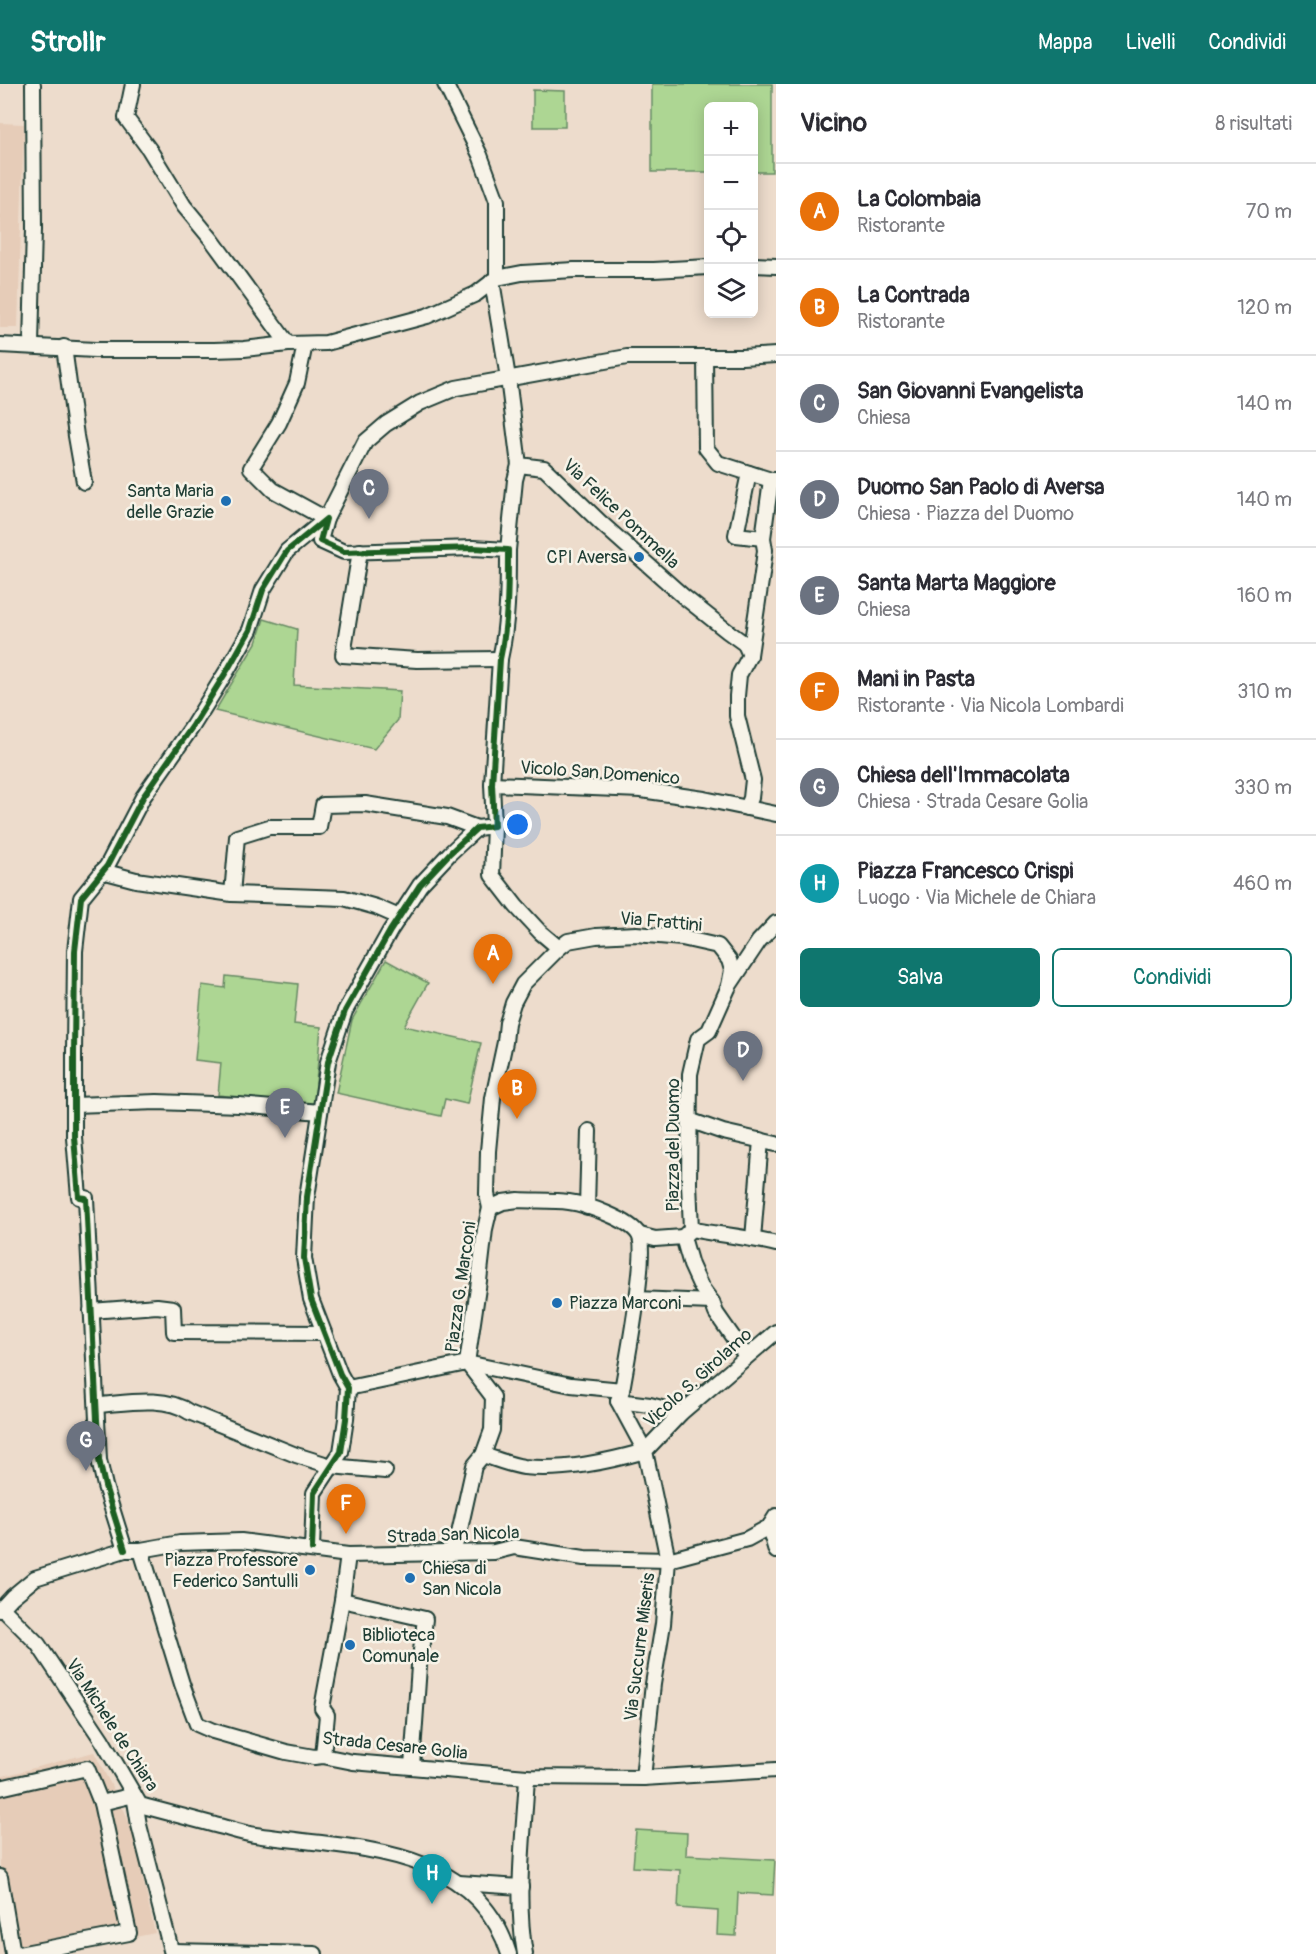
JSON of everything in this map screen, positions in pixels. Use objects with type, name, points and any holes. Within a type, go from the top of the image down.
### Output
[{"type":"street","points":[[31,345],[34,229],[33,84]]},
{"type":"street","points":[[133,84],[126,118],[149,149],[184,206],[212,240],[288,344]]},
{"type":"street","points":[[445,84],[480,155],[497,201],[494,280],[519,465],[515,480],[508,550],[508,587],[500,659],[492,784],[494,826],[492,875],[516,906],[540,932],[559,948],[523,984],[513,1003],[507,1023],[494,1098],[488,1151],[487,1194],[490,1209]]},
{"type":"street","points":[[758,265],[776,266]]},
{"type":"street","points":[[0,345],[96,350],[214,350],[288,344],[326,344],[427,316],[476,294],[494,280],[522,273],[704,267]]},
{"type":"street","points":[[305,344],[297,383],[279,423],[251,468],[273,490],[326,519]]},
{"type":"street","points":[[64,347],[75,436],[84,482]]},
{"type":"street","points":[[508,550],[473,548],[344,552],[320,541],[326,519],[365,442],[386,424],[420,403],[456,388],[627,357],[776,355]]},
{"type":"street","points":[[705,357],[705,448],[718,463],[773,480],[768,545],[750,655],[739,675],[737,696],[737,716],[753,780],[751,798],[747,808]]},
{"type":"street","name":"Via Felice Pommella","points":[[519,465],[544,468],[601,523],[683,596],[745,644],[750,655]]},
{"type":"street","points":[[749,473],[736,535],[768,545]]},
{"type":"street","points":[[126,1550],[99,1460],[86,1198],[79,1197],[74,1137],[75,951],[81,898],[102,872],[143,797],[192,727],[245,640],[263,590],[286,551],[326,519]]},
{"type":"street","points":[[360,551],[343,655],[417,660],[500,659]]},
{"type":"street","name":"Vicolo San Domenico","points":[[492,784],[641,790],[776,814]]},
{"type":"street","points":[[232,894],[237,837],[269,827],[319,827],[323,805],[365,804],[447,817],[477,828],[494,826]]},
{"type":"street","points":[[312,1549],[314,1493],[340,1452],[346,1419],[348,1388],[340,1374],[311,1299],[304,1258],[307,1197],[328,1062],[345,1011],[399,917],[420,885],[477,828]]},
{"type":"street","points":[[102,872],[136,880],[232,894],[344,898],[376,906],[399,917]]},
{"type":"street","name":"Piazza del Duomo","points":[[686,1233],[690,1074],[698,1039],[709,1031],[729,986],[759,941],[776,922]]},
{"type":"street","name":"Via Frattini","points":[[559,948],[568,941],[596,936],[636,934],[682,938],[718,946],[729,960],[732,970],[729,986]]},
{"type":"street","points":[[74,1105],[199,1103],[320,1112]]},
{"type":"street","points":[[689,1120],[723,1132],[776,1144]]},
{"type":"street","points":[[587,1207],[589,1131]]},
{"type":"street","points":[[753,1239],[761,1140]]},
{"type":"street","name":"Piazza G. Marconi","points":[[640,1235],[630,1225],[571,1202],[518,1200],[503,1202],[490,1209],[485,1228],[467,1362],[488,1369],[620,1396],[681,1413]]},
{"type":"street","points":[[686,1233],[690,1265],[716,1313],[746,1356]]},
{"type":"street","points":[[620,1396],[636,1299],[640,1235],[655,1239],[686,1233],[753,1239],[776,1244]]},
{"type":"street","points":[[636,1299],[711,1302]]},
{"type":"street","points":[[92,1311],[157,1306],[173,1308],[174,1332],[324,1333]]},
{"type":"street","name":"Vicolo S. Girolamo","points":[[645,1451],[681,1413],[776,1332]]},
{"type":"street","points":[[348,1388],[467,1362],[493,1397],[492,1430],[483,1455],[474,1466],[458,1538],[450,1554]]},
{"type":"street","name":"Via Succurre Miseris","points":[[620,1396],[645,1451],[668,1560],[663,1624],[653,1684],[643,1778]]},
{"type":"street","points":[[98,1405],[160,1403],[182,1407],[189,1412],[296,1455],[331,1466],[384,1471]]},
{"type":"street","points":[[483,1455],[521,1467],[554,1468],[615,1459],[645,1451]]},
{"type":"street","points":[[772,1521],[776,1551]]},
{"type":"street","name":"Strada San Nicola","points":[[2,1603],[35,1578],[126,1550],[141,1550],[180,1543],[241,1540],[348,1555],[494,1552],[514,1547],[584,1558],[668,1560],[747,1539],[772,1521]]},
{"type":"street","name":"Strada Cesare Golia","points":[[141,1550],[182,1684],[197,1724],[213,1731],[286,1752],[353,1762],[527,1777],[643,1778],[776,1770]]},
{"type":"street","points":[[323,1756],[327,1715],[322,1708],[348,1555]]},
{"type":"street","points":[[342,1600],[425,1619],[419,1666],[412,1766]]},
{"type":"street","name":"Via Michele de Chiara","points":[[2,1603],[38,1644],[102,1740],[140,1805],[252,1835],[400,1856],[433,1867],[459,1883]]},
{"type":"street","points":[[0,1788],[87,1768],[101,1803],[129,1933],[19,1954]]},
{"type":"street","points":[[525,1954],[522,1936],[521,1887],[527,1777]]},
{"type":"street","points":[[101,1803],[134,1795],[139,1825],[172,1952],[315,1954]]},
{"type":"street","points":[[0,1877],[13,1954]]},
{"type":"street","points":[[459,1883],[521,1887]]},
{"type":"street","points":[[459,1883],[491,1916],[503,1934],[509,1954]]},
{"type":"shaded area","points":[[0,123],[24,124],[18,328],[0,328]]},
{"type":"shaded area","points":[[94,1752],[132,1830],[155,1933],[52,1954],[4,1954],[0,1923],[0,1777]]},
{"type":"green space","points":[[652,84],[772,84],[772,172],[758,172],[758,102],[704,102],[704,172],[652,172]]},
{"type":"green space","points":[[533,90],[565,91],[565,127],[533,127]]},
{"type":"green space","points":[[264,619],[297,629],[294,685],[400,691],[398,720],[374,749],[215,711],[256,643]]},
{"type":"green space","points":[[386,960],[428,983],[404,1026],[481,1043],[467,1104],[445,1099],[441,1116],[336,1093],[352,1020]]},
{"type":"green space","points":[[226,976],[298,984],[294,1024],[321,1027],[314,1105],[218,1095],[221,1063],[195,1060],[202,985],[225,988]]},
{"type":"green space","points":[[636,1830],[687,1833],[686,1855],[775,1860],[773,1895],[738,1893],[736,1936],[717,1935],[718,1911],[678,1908],[680,1870],[633,1867]]},
{"type":"cycle path","points":[[125,1550],[99,1460],[86,1198],[79,1197],[74,1137],[75,951],[81,898],[107,866],[143,797],[192,727],[228,669],[250,630],[263,590],[287,551],[326,519],[320,541],[344,552],[473,548],[508,550],[508,577],[492,784],[494,826],[477,828],[420,885],[390,931],[345,1011],[328,1062],[307,1197],[304,1258],[311,1299],[340,1374],[348,1388],[341,1452],[314,1493],[312,1549]]},
{"type":"place","name":"Santa Maria delle Grazie","points":[[226,501]]},
{"type":"place","name":"San Giovanni Evangelista","points":[[369,519]]},
{"type":"place","name":"CPI Aversa","points":[[639,557]]},
{"type":"place","name":"La Colombaia","points":[[493,984]]},
{"type":"place","name":"Duomo San Paolo di Aversa","points":[[743,1081]]},
{"type":"place","name":"La Contrada","points":[[517,1119]]},
{"type":"place","name":"Santa Marta Maggiore","points":[[285,1138]]},
{"type":"place","name":"Piazza Marconi","points":[[557,1303]]},
{"type":"place","name":"Chiesa dell'Immacolata","points":[[86,1471]]},
{"type":"place","name":"Mani in Pasta","points":[[346,1534]]},
{"type":"place","name":"Piazza Professore Federico Santulli","points":[[310,1570]]},
{"type":"place","name":"Chiesa di San Nicola","points":[[410,1578]]},
{"type":"place","name":"Biblioteca Comunale","points":[[350,1645]]},
{"type":"place","name":"Piazza Francesco Crispi","points":[[432,1904]]}]
